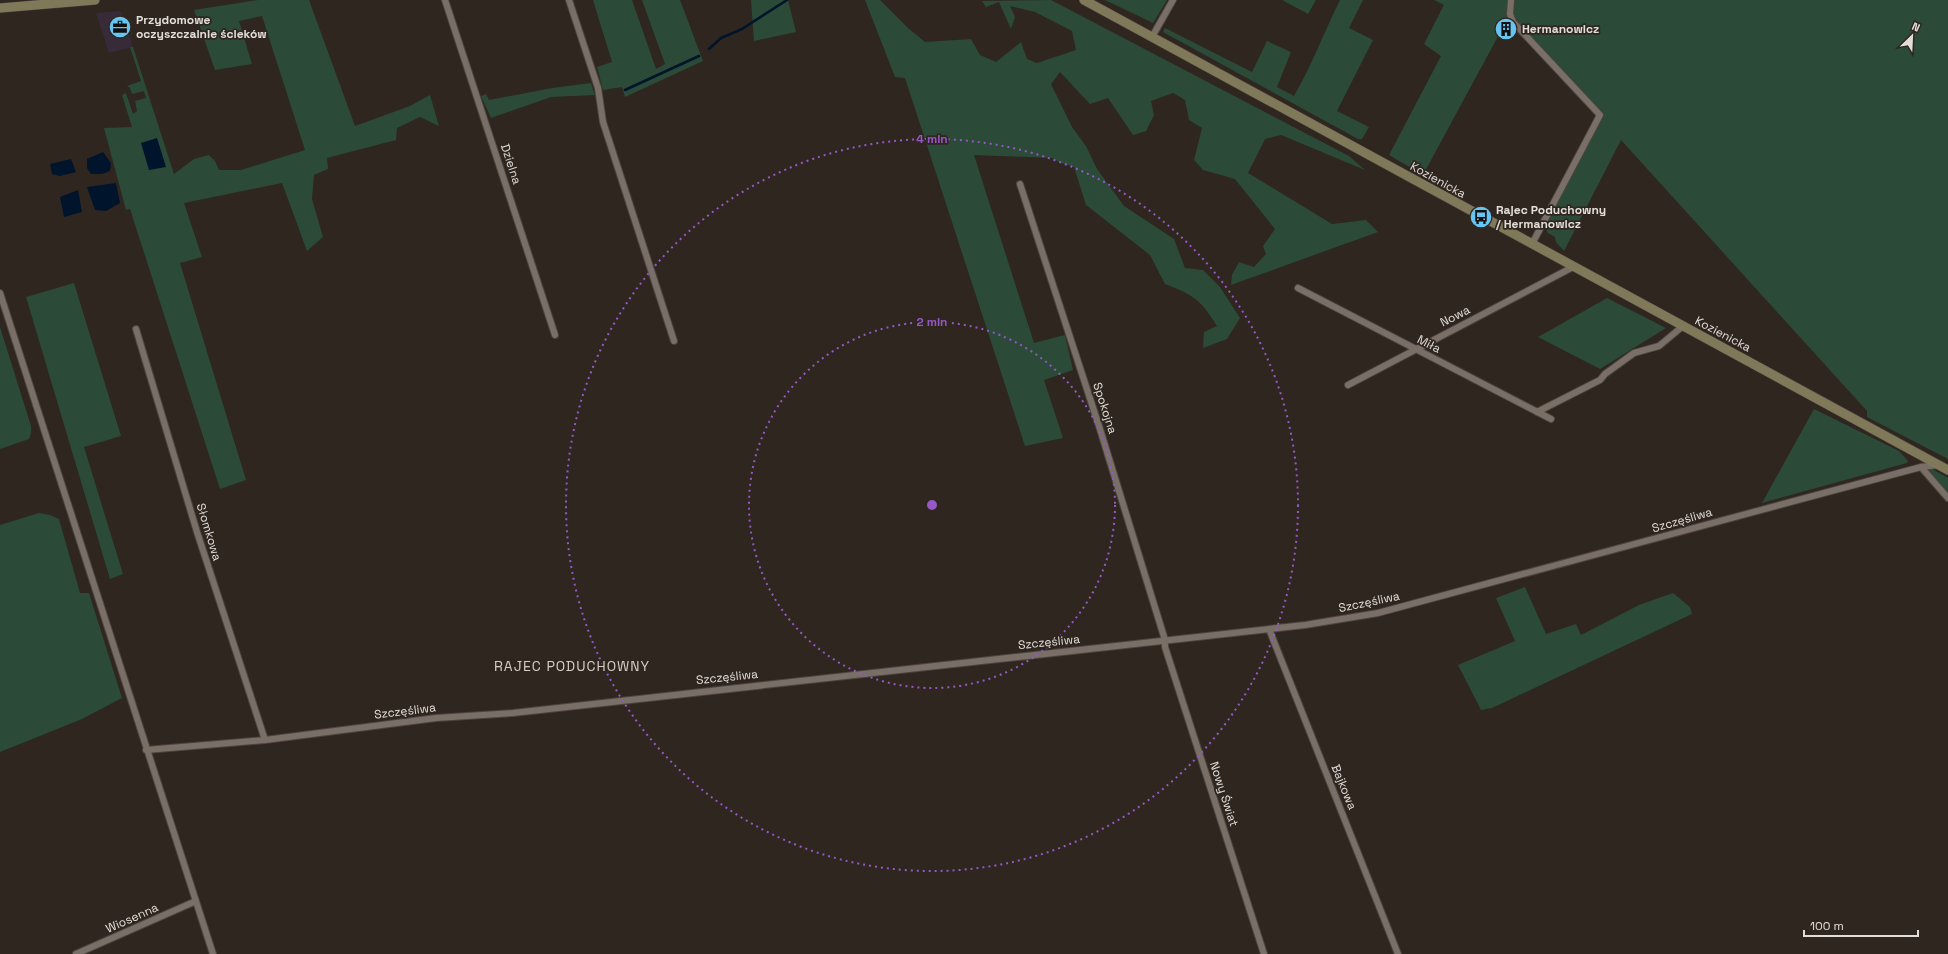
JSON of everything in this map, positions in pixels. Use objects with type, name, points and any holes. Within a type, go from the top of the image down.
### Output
[{"type":"main road","points":[[0,8],[94,0]]},
{"type":"main road","name":"Kozienicka","points":[[1084,0],[1948,470]]},
{"type":"street","name":"Dzielna","points":[[445,0],[555,335]]},
{"type":"street","points":[[569,0],[598,88],[603,122],[674,341]]},
{"type":"street","points":[[1152,38],[1173,0]]},
{"type":"street","points":[[1511,0],[1510,14],[1513,22],[1600,115],[1532,244]]},
{"type":"street","name":"Spokojna","points":[[1020,184],[1099,426],[1165,640]]},
{"type":"street","name":"Nowa","points":[[1348,385],[1414,349],[1573,267]]},
{"type":"street","name":"Miła","points":[[1298,288],[1551,419]]},
{"type":"street","points":[[0,293],[212,954]]},
{"type":"street","points":[[1537,412],[1600,380],[1605,374],[1634,353],[1659,346],[1683,326]]},
{"type":"street","name":"Słomkowa","points":[[136,329],[197,532],[264,740]]},
{"type":"street","name":"Szczęśliwa","points":[[146,750],[264,740],[436,718],[513,712],[1305,625],[1378,613],[1921,467],[1938,465]]},
{"type":"street","points":[[1921,467],[1948,498]]},
{"type":"street","name":"Bajkowa","points":[[1269,629],[1398,954]]},
{"type":"street","name":"Nowy Świat","points":[[1165,640],[1165,647],[1264,954]]},
{"type":"street","name":"Wiosenna","points":[[76,954],[196,901]]},
{"type":"shaded area","points":[[121,11],[133,47],[109,53],[96,13]]},
{"type":"green space","points":[[258,0],[309,0],[355,126],[410,106],[430,95],[439,126],[420,117],[397,128],[396,140],[327,158],[328,169],[314,175],[312,199],[323,237],[307,251],[282,183],[184,203],[202,257],[180,263],[246,480],[220,489],[130,209],[126,210],[104,128],[132,127],[122,95],[126,93],[133,114],[137,111],[135,101],[146,98],[144,91],[132,94],[130,88],[127,86],[141,81],[130,47],[133,47],[174,174],[194,159],[209,155],[215,161],[219,170],[241,170],[305,150],[262,16],[239,21],[252,64],[215,70],[194,10]]},
{"type":"green space","points":[[593,0],[632,0],[656,69],[665,64],[642,0],[680,0],[703,61],[625,97],[622,87],[603,90],[597,67],[612,62]]},
{"type":"green space","points":[[751,0],[788,0],[796,32],[754,41]]},
{"type":"green space","points":[[865,0],[880,0],[908,28],[925,42],[971,39],[980,55],[996,62],[1021,42],[1027,59],[1037,63],[1076,50],[1072,31],[1035,12],[1010,6],[1015,17],[1011,29],[999,2],[986,7],[982,1],[1051,0],[1349,156],[1365,170],[1281,135],[1265,139],[1248,173],[1332,224],[1366,220],[1378,232],[1231,285],[1232,275],[1239,262],[1254,267],[1266,254],[1263,246],[1275,229],[1235,179],[1203,170],[1194,160],[1202,128],[1189,120],[1185,100],[1173,93],[1151,101],[1154,115],[1146,131],[1133,135],[1108,98],[1090,104],[1060,72],[1051,84],[1072,127],[1086,146],[1097,169],[1124,206],[1174,239],[1185,268],[1203,270],[1220,287],[1240,318],[1227,339],[1203,348],[1204,332],[1217,326],[1211,317],[1196,299],[1165,284],[1150,255],[1086,205],[1074,167],[1061,163],[1052,158],[974,155],[1034,343],[1065,335],[1073,370],[1044,380],[1063,438],[1025,446],[905,78],[895,77]]},
{"type":"green space","points":[[1105,0],[1167,0],[1153,23]]},
{"type":"green space","points":[[1282,0],[1316,0],[1308,14]]},
{"type":"green space","points":[[1340,0],[1363,0],[1349,28],[1373,40],[1337,111],[1369,127],[1362,139],[1358,139],[1163,32],[1165,28],[1252,72],[1267,41],[1291,52],[1277,87],[1294,96],[1307,72]]},
{"type":"green space","points":[[1434,0],[1948,0],[1948,459],[1867,417],[1867,411],[1621,140],[1564,251],[1556,242],[1555,237],[1548,233],[1545,227],[1597,116],[1508,18],[1423,175],[1389,155],[1441,56],[1424,44],[1444,5]]},
{"type":"green space","points":[[591,83],[595,95],[551,97],[491,118],[481,96],[486,94],[489,100],[552,88]]},
{"type":"green space","points":[[74,283],[121,436],[84,447],[123,574],[110,579],[26,297]]},
{"type":"green space","points":[[1607,298],[1666,328],[1600,369],[1538,337]]},
{"type":"green space","points":[[0,327],[31,426],[31,433],[29,439],[0,449]]},
{"type":"green space","points":[[1814,409],[1899,451],[1908,461],[1907,463],[1762,503]]},
{"type":"green space","points":[[1930,468],[1948,478],[1948,494],[1925,469]]},
{"type":"green space","points":[[39,513],[50,515],[59,519],[80,593],[89,593],[122,698],[82,719],[0,752],[0,525]]},
{"type":"green space","points":[[1525,587],[1546,634],[1576,624],[1581,635],[1639,605],[1673,593],[1690,607],[1692,614],[1492,708],[1481,710],[1458,665],[1515,641],[1496,598]]},
{"type":"water","points":[[157,138],[166,167],[149,170],[141,143]]},
{"type":"water","points":[[103,152],[111,163],[110,171],[102,174],[91,174],[87,168],[87,159]]},
{"type":"water","points":[[71,159],[76,172],[60,176],[52,174],[50,164]]},
{"type":"water","points":[[116,183],[120,203],[106,211],[95,210],[87,187]]},
{"type":"water","points":[[78,190],[82,212],[64,217],[60,197]]},
{"type":"waterway","points":[[709,49],[721,38],[742,29],[787,0]]},
{"type":"waterway","points":[[625,90],[699,56]]},
{"type":"place","name":"Przydomowe oczyszczalnie ścieków","points":[[120,27]]},
{"type":"place","name":"Hermanowicz","points":[[1506,29]]},
{"type":"place","name":"Rajec Poduchowny / Hermanowicz","points":[[1481,217]]},
{"type":"district","name":"RAJEC PODUCHOWNY","points":[[572,666]]}]
